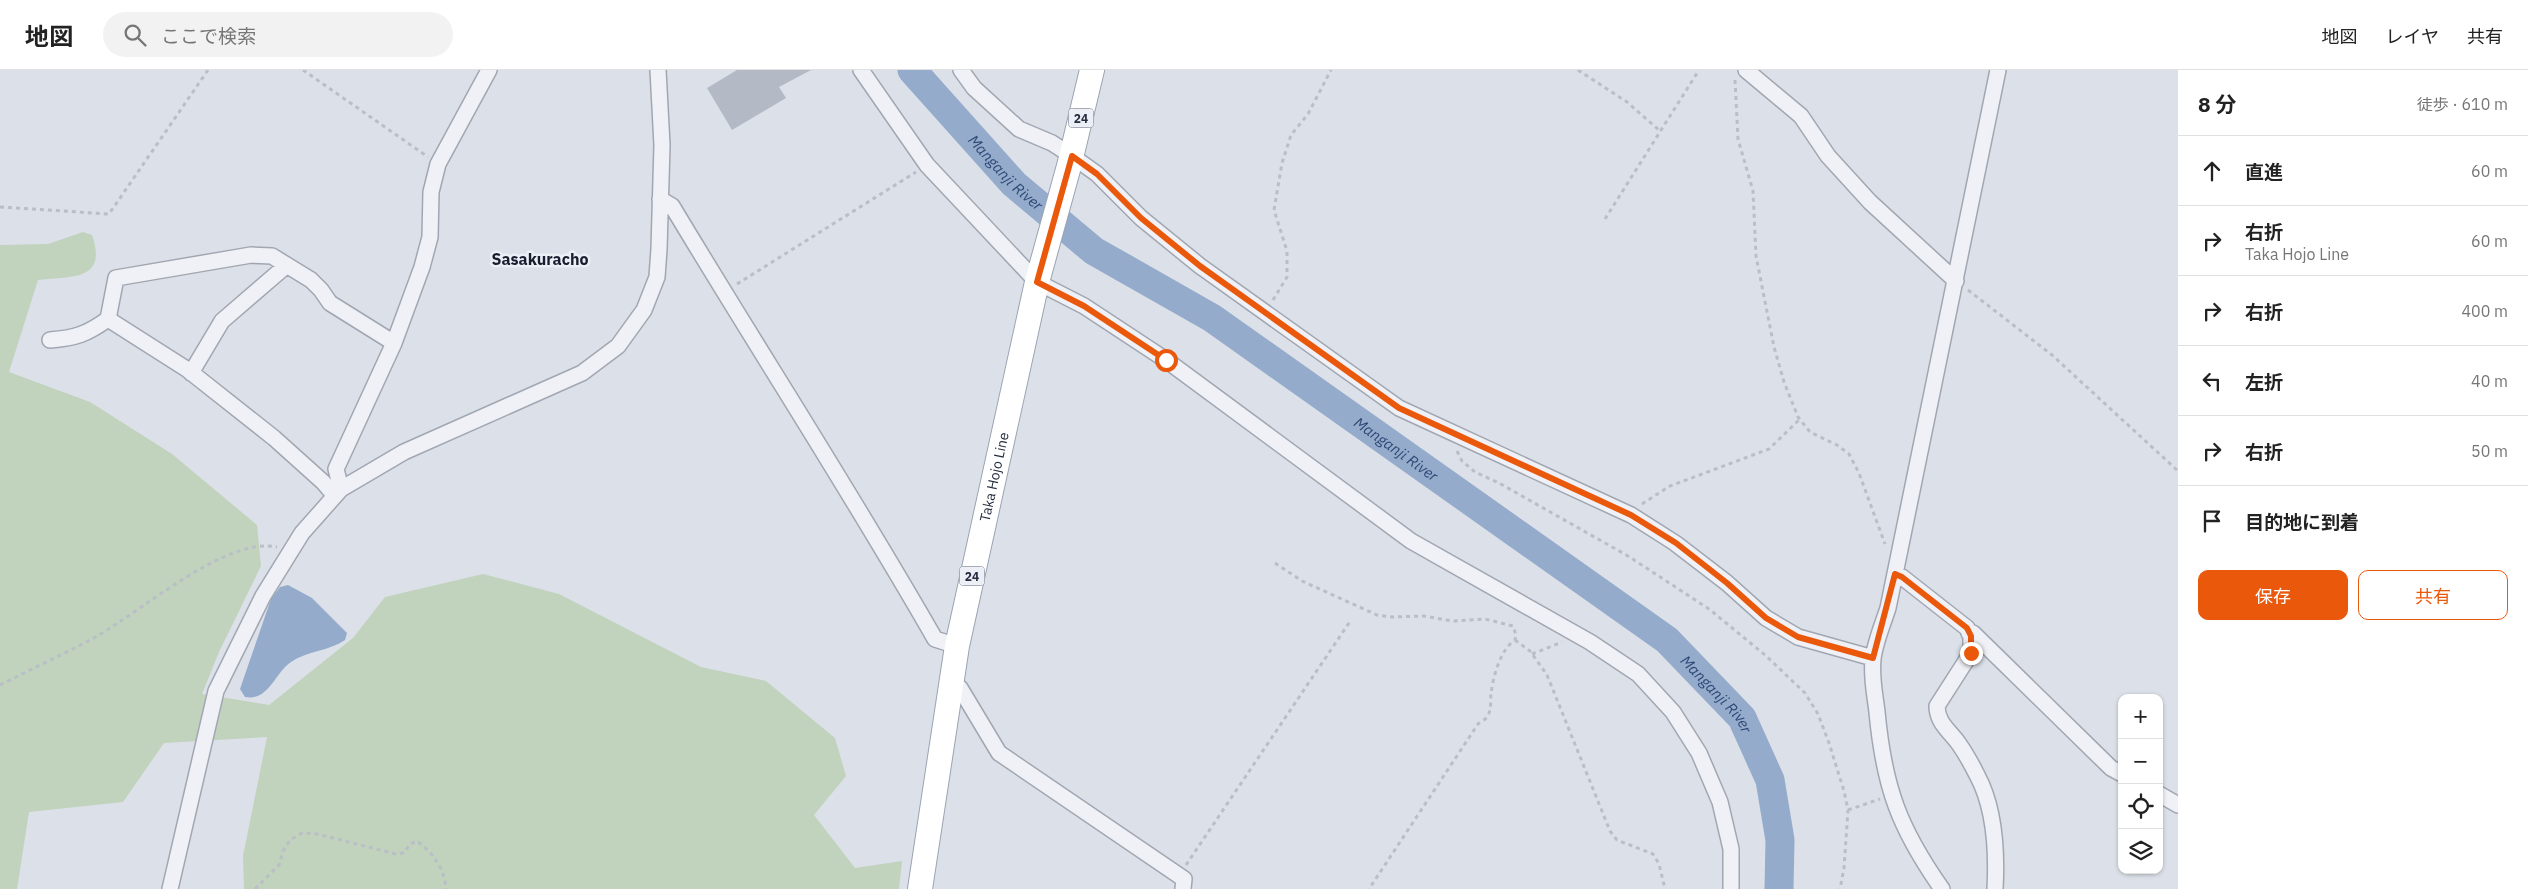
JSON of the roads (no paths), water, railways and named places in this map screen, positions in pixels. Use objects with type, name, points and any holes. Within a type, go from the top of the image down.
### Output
[{"type":"main road","name":"Taka Hojo Line","points":[[920,889],[957,646],[1039,274],[1070,161],[1092,70]]},
{"type":"street","points":[[338,492],[336,469],[394,343],[430,237],[431,192],[438,164],[489,70]]},
{"type":"street","points":[[170,889],[216,691],[263,596],[289,551],[338,492],[404,452],[582,373],[618,346],[644,310],[656,277],[662,145],[658,70]]},
{"type":"street","points":[[862,70],[927,165],[1039,274],[1166,360],[1411,541],[1575,633],[1638,674],[1673,712],[1699,753],[1720,802],[1731,849],[1731,889]]},
{"type":"street","points":[[961,70],[974,88],[1020,129],[1052,143],[1070,161],[1097,174],[1141,218],[1200,266],[1399,408],[1631,515],[1676,543],[1727,583],[1766,618],[1798,637],[1873,658]]},
{"type":"street","points":[[1942,889],[1924,863],[1891,796],[1880,754],[1873,681],[1873,658],[1896,568],[1998,70]]},
{"type":"street","points":[[1741,71],[1801,116],[1828,156],[1870,202],[1956,281]]},
{"type":"street","points":[[660,199],[672,206],[870,525],[935,639],[957,646]]},
{"type":"street","points":[[50,340],[70,338],[89,333],[108,319],[116,278],[251,255],[272,256],[287,265],[311,280],[330,303],[394,343]]},
{"type":"street","points":[[191,373],[222,321],[287,265]]},
{"type":"street","points":[[108,319],[191,373],[274,438],[323,482],[338,492]]},
{"type":"street","points":[[1896,568],[1902,577],[1949,612],[1969,632],[1971,653],[1937,706],[1937,714],[1959,744],[1978,777],[1984,794],[1996,853],[1995,889]]},
{"type":"street","points":[[1969,632],[1973,632],[2111,768],[2118,772]]},
{"type":"street","points":[[952,682],[960,688],[999,753],[1181,882]]},
{"type":"street","points":[[2163,796],[2178,805]]},
{"type":"water","points":[[288,585],[312,598],[347,633],[345,640],[332,647],[297,658],[285,667],[266,691],[253,697],[245,697],[240,689],[271,599],[280,587]]},
{"type":"waterway","name":"Manganji River","points":[[912,70],[1014,184],[1094,251],[1212,318],[1667,640],[1742,718],[1770,780],[1780,840],[1779,889]]},
{"type":"district","name":"Sasakuracho","points":[[540,259]]}]
